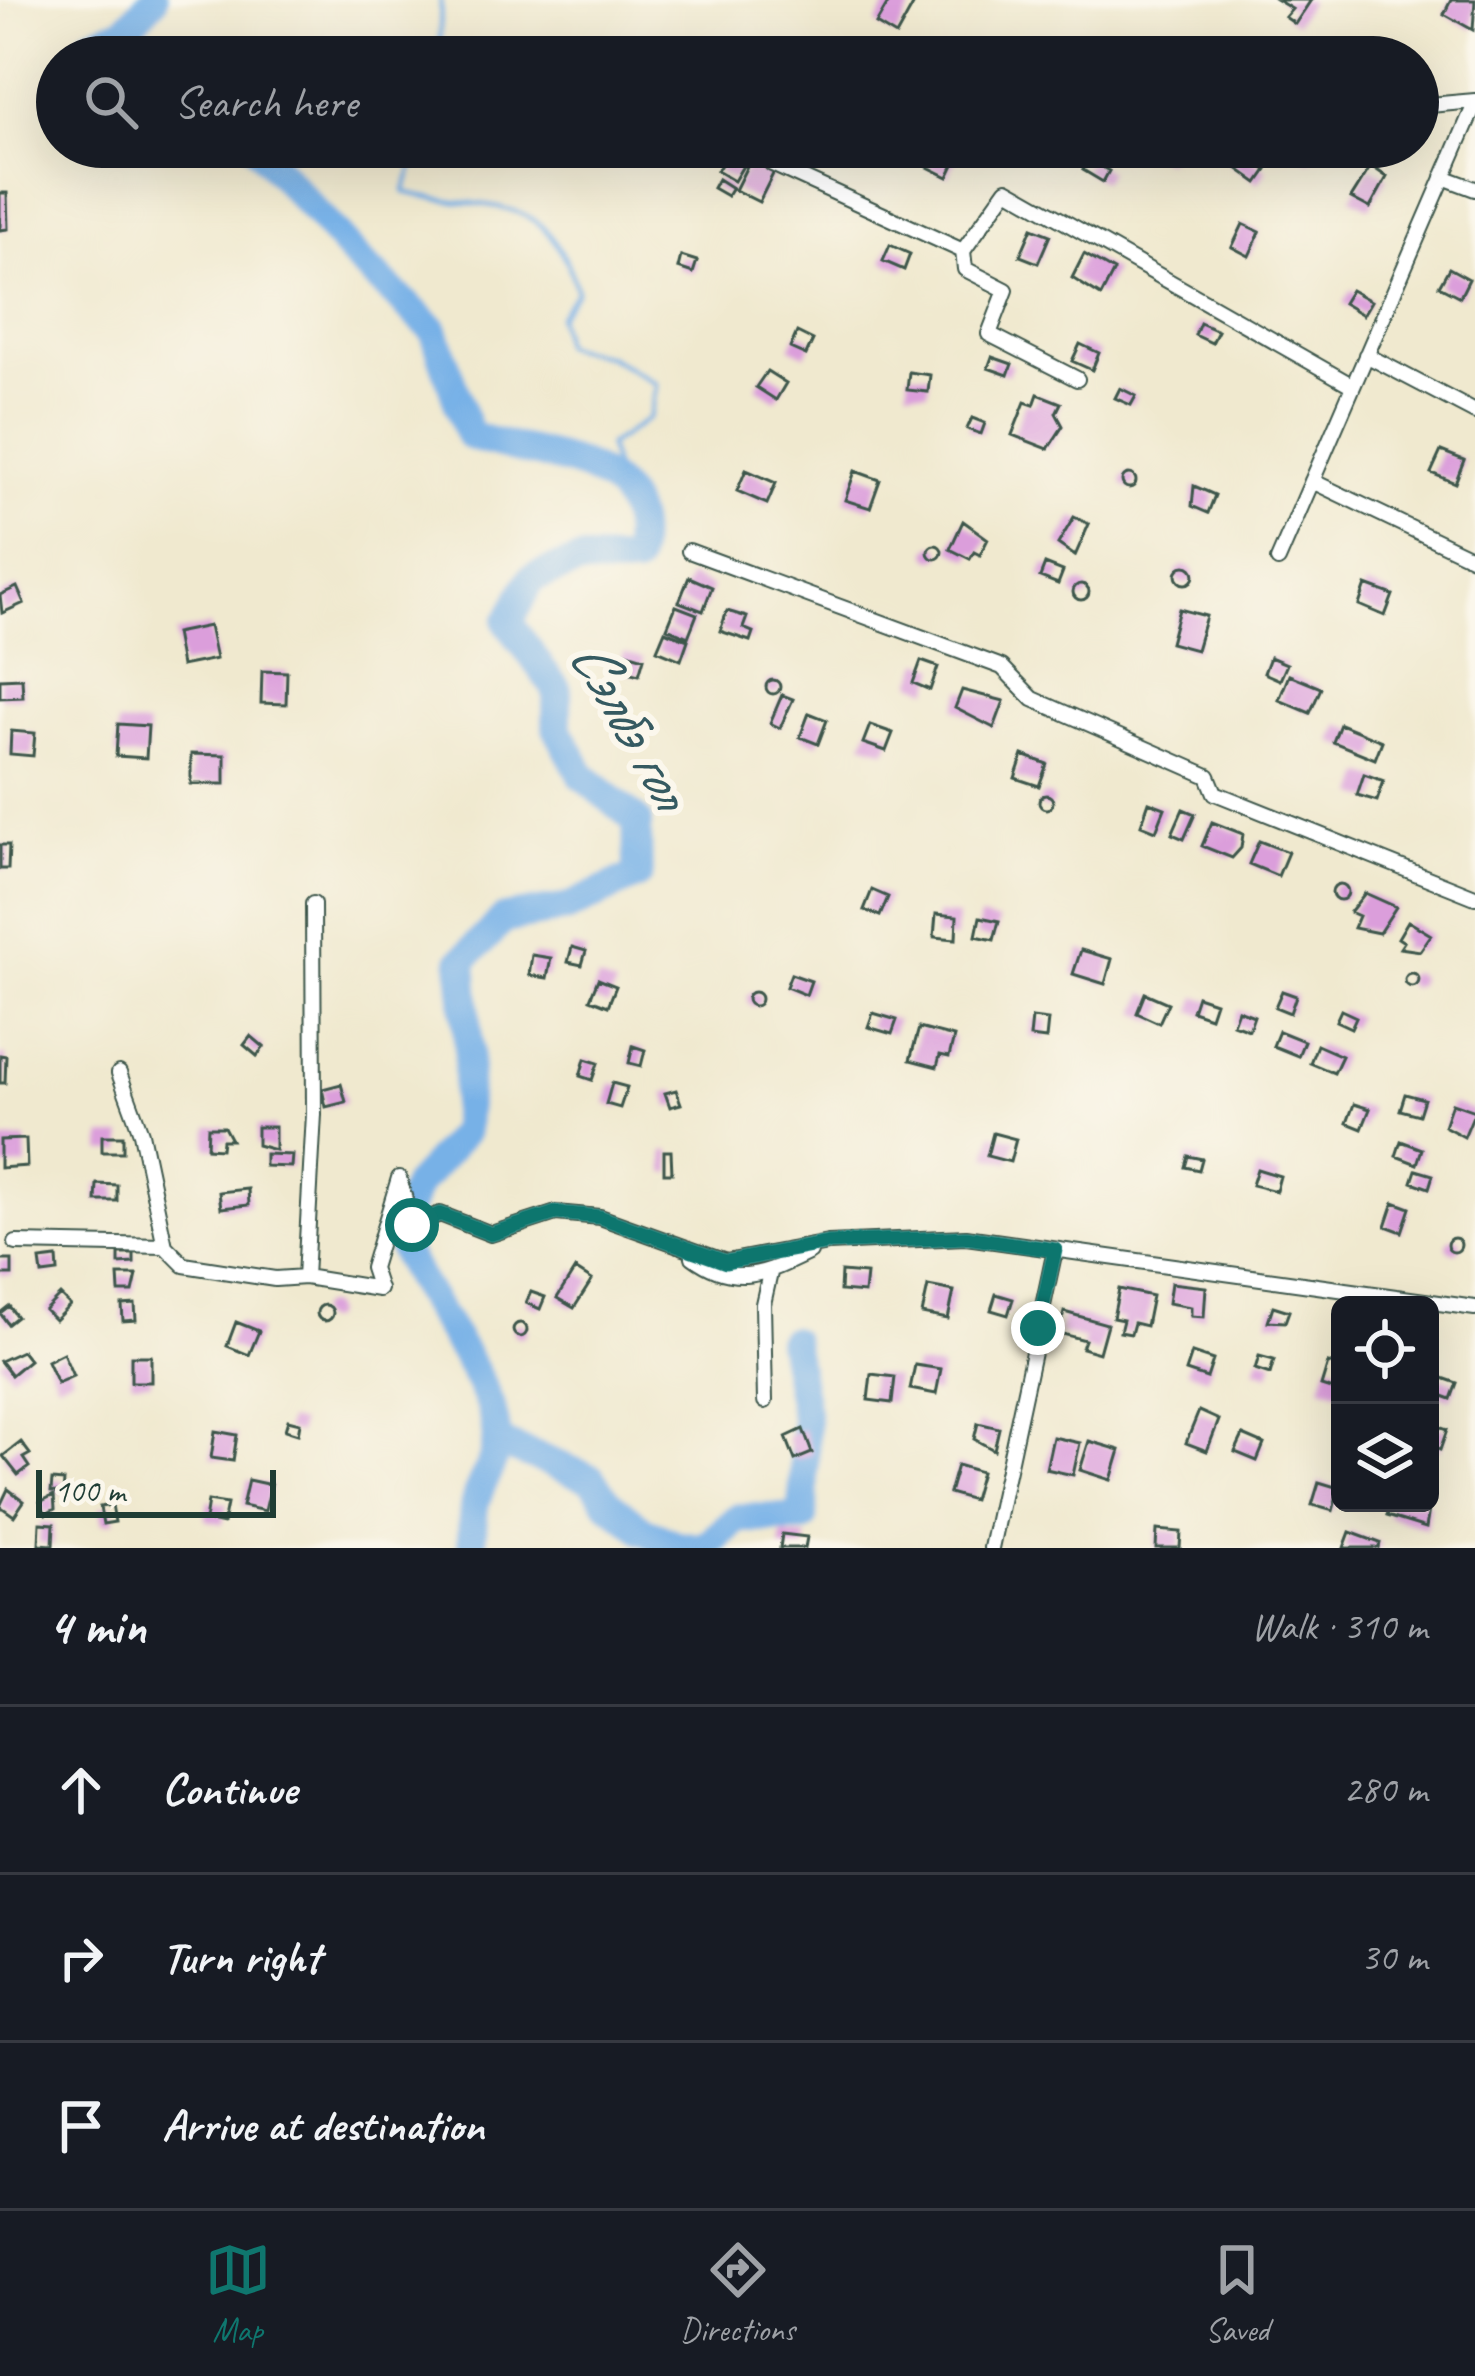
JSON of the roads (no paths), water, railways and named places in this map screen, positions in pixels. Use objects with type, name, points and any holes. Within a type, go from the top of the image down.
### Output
[{"type":"street","points":[[1278,560],[1475,102],[1439,105]]},
{"type":"street","points":[[781,168],[964,251]]},
{"type":"street","points":[[1443,177],[1475,189]]},
{"type":"street","points":[[1077,380],[989,334],[1006,290],[965,269],[964,251],[1007,189],[1353,386]]},
{"type":"street","points":[[1366,355],[1475,412]]},
{"type":"street","points":[[1312,481],[1475,559]]},
{"type":"street","points":[[689,551],[1002,667],[1033,699],[1208,776],[1215,793],[1475,897]]},
{"type":"street","points":[[305,1277],[314,1114],[314,904]]},
{"type":"street","points":[[119,1073],[141,1133],[165,1246],[184,1265],[379,1289],[372,1268],[399,1178],[412,1225],[440,1214],[491,1234],[556,1213],[600,1217],[684,1251],[726,1262],[828,1243],[966,1237],[1475,1308]]},
{"type":"street","points":[[16,1243],[165,1246]]},
{"type":"street","points":[[684,1251],[709,1269],[730,1275],[770,1273],[828,1243]]},
{"type":"street","points":[[991,1548],[1055,1250]]},
{"type":"street","points":[[765,1401],[763,1304],[770,1273]]},
{"type":"waterway","name":"Сэлбэ гол","points":[[108,36],[124,30],[153,0]]},
{"type":"waterway","points":[[440,36],[441,0]]},
{"type":"waterway","name":"Сэлбэ гол","points":[[276,168],[357,259],[434,330],[469,435],[558,458],[610,481],[627,500],[636,527],[634,563],[579,562],[532,578],[508,622],[557,690],[557,728],[583,776],[637,821],[638,875],[568,908],[504,919],[462,961],[469,1051],[464,1131],[416,1186],[397,1233],[491,1409],[496,1443],[475,1502],[472,1548]]},
{"type":"waterway","points":[[413,168],[404,192],[512,210],[550,234],[577,291],[558,317],[563,346],[608,356],[657,384],[649,418],[608,446],[621,491]]},
{"type":"waterway","points":[[496,1441],[592,1479],[609,1503],[643,1530],[674,1544],[703,1548],[739,1518],[803,1518],[805,1418],[791,1341]]}]
